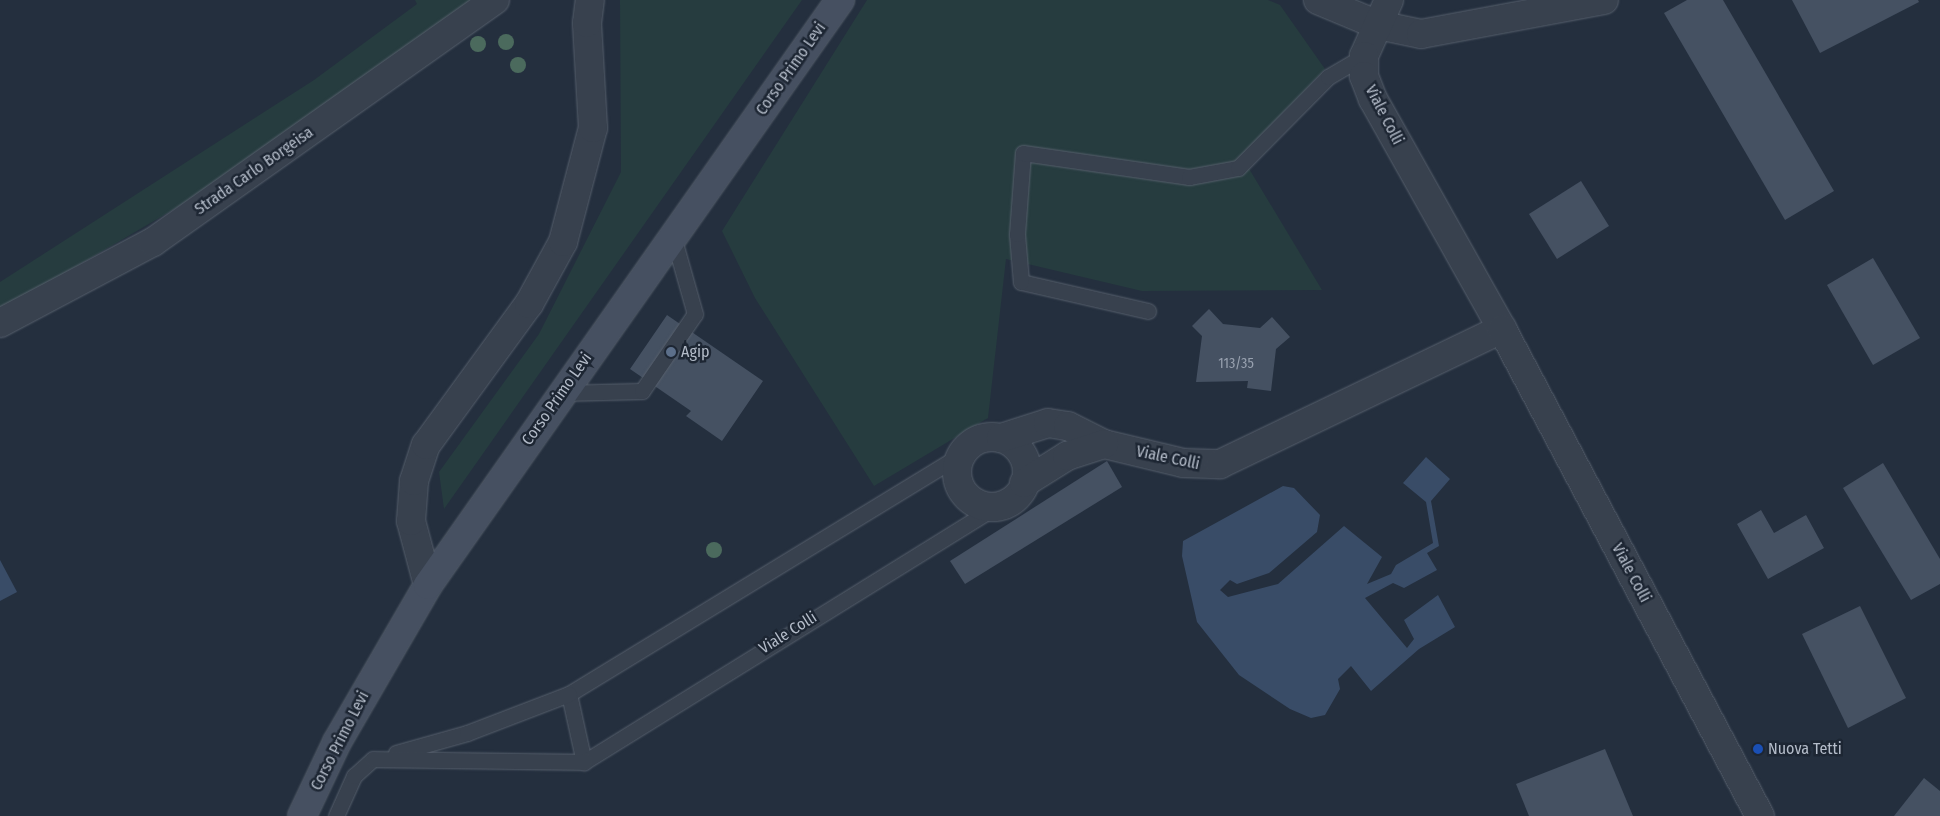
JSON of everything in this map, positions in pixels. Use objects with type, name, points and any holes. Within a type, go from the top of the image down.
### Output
[{"type":"main road","name":"Corso Primo Levi","points":[[302,816],[337,742],[428,585],[840,0]]},
{"type":"street","name":"Strada Carlo Borgeisa","points":[[0,323],[153,242],[496,0]]},
{"type":"street","points":[[428,585],[411,521],[414,482],[426,445],[529,304],[563,242],[582,183],[593,128],[587,23],[590,0]]},
{"type":"street","points":[[1318,0],[1378,25],[1421,34],[1448,31],[1604,0]]},
{"type":"street","name":"Viale Colli","points":[[1389,0],[1364,56],[1364,76],[1373,99],[1502,329],[1760,816]]},
{"type":"street","name":"Viale Colli","points":[[1002,438],[1048,423],[1068,426],[1104,444],[1196,466],[1220,464],[1502,329]]},
{"type":"street","points":[[1024,484],[1026,472],[1020,451],[1002,438],[979,440],[962,454],[957,475],[965,495],[995,507],[1013,499],[1024,484],[1068,456],[1104,444]]},
{"type":"lane","points":[[1148,311],[1021,282],[1017,234],[1023,153],[1189,177],[1238,168],[1328,77],[1364,56]]},
{"type":"lane","points":[[562,393],[642,391],[695,314],[673,235]]},
{"type":"lane","points":[[336,816],[354,776],[373,759],[467,733],[569,694],[962,454]]},
{"type":"lane","name":"Viale Colli","points":[[584,762],[995,507]]},
{"type":"lane","points":[[373,759],[584,762],[569,694]]},
{"type":"green space","points":[[415,0],[483,0],[212,187],[0,311],[0,282],[314,80],[417,4]]},
{"type":"green space","points":[[620,0],[802,0],[444,509],[439,472],[539,334],[621,172]]},
{"type":"green space","points":[[867,0],[1268,0],[1280,5],[1325,69],[1242,157],[1322,290],[1142,291],[1006,259],[988,418],[874,486],[755,298],[722,231]]},
{"type":"water","points":[[1426,457],[1450,479],[1431,501],[1439,546],[1427,553],[1437,570],[1404,588],[1393,583],[1365,598],[1407,648],[1414,639],[1404,620],[1438,595],[1455,627],[1419,649],[1371,691],[1351,666],[1338,679],[1340,689],[1325,715],[1311,718],[1290,709],[1239,675],[1197,622],[1182,556],[1183,541],[1283,486],[1294,488],[1320,515],[1317,532],[1269,573],[1237,584],[1230,580],[1220,590],[1228,597],[1278,584],[1344,526],[1382,557],[1367,584],[1391,574],[1396,565],[1433,543],[1426,502],[1403,483]]},
{"type":"water","points":[[0,560],[17,592],[0,601]]},
{"type":"building","points":[[1687,0],[1723,0],[1834,191],[1785,220],[1664,13]]},
{"type":"building","points":[[1792,0],[1918,0],[1919,2],[1820,53]]},
{"type":"building","points":[[1581,181],[1609,226],[1557,259],[1529,214]]},
{"type":"building","points":[[1873,258],[1920,338],[1873,365],[1827,285]]},
{"type":"building","points":[[1209,309],[1223,324],[1260,328],[1272,317],[1290,337],[1276,349],[1271,391],[1247,388],[1248,381],[1196,382],[1202,336],[1192,326]]},
{"type":"building","points":[[667,315],[763,381],[722,441],[686,416],[691,411],[630,369]]},
{"type":"building","points":[[1107,461],[1122,487],[965,584],[950,561]]},
{"type":"building","points":[[1883,463],[1940,559],[1940,584],[1911,600],[1843,488]]},
{"type":"building","points":[[1761,510],[1774,533],[1806,515],[1824,548],[1768,579],[1737,524]]},
{"type":"building","points":[[1860,606],[1906,698],[1848,728],[1802,634]]},
{"type":"building","points":[[1605,749],[1633,816],[1529,816],[1516,784]]},
{"type":"building","points":[[1924,778],[1940,791],[1940,816],[1894,816]]},
{"type":"place","name":"Agip","points":[[671,352]]},
{"type":"place","name":"Nuova Tetti","points":[[1758,749]]}]
